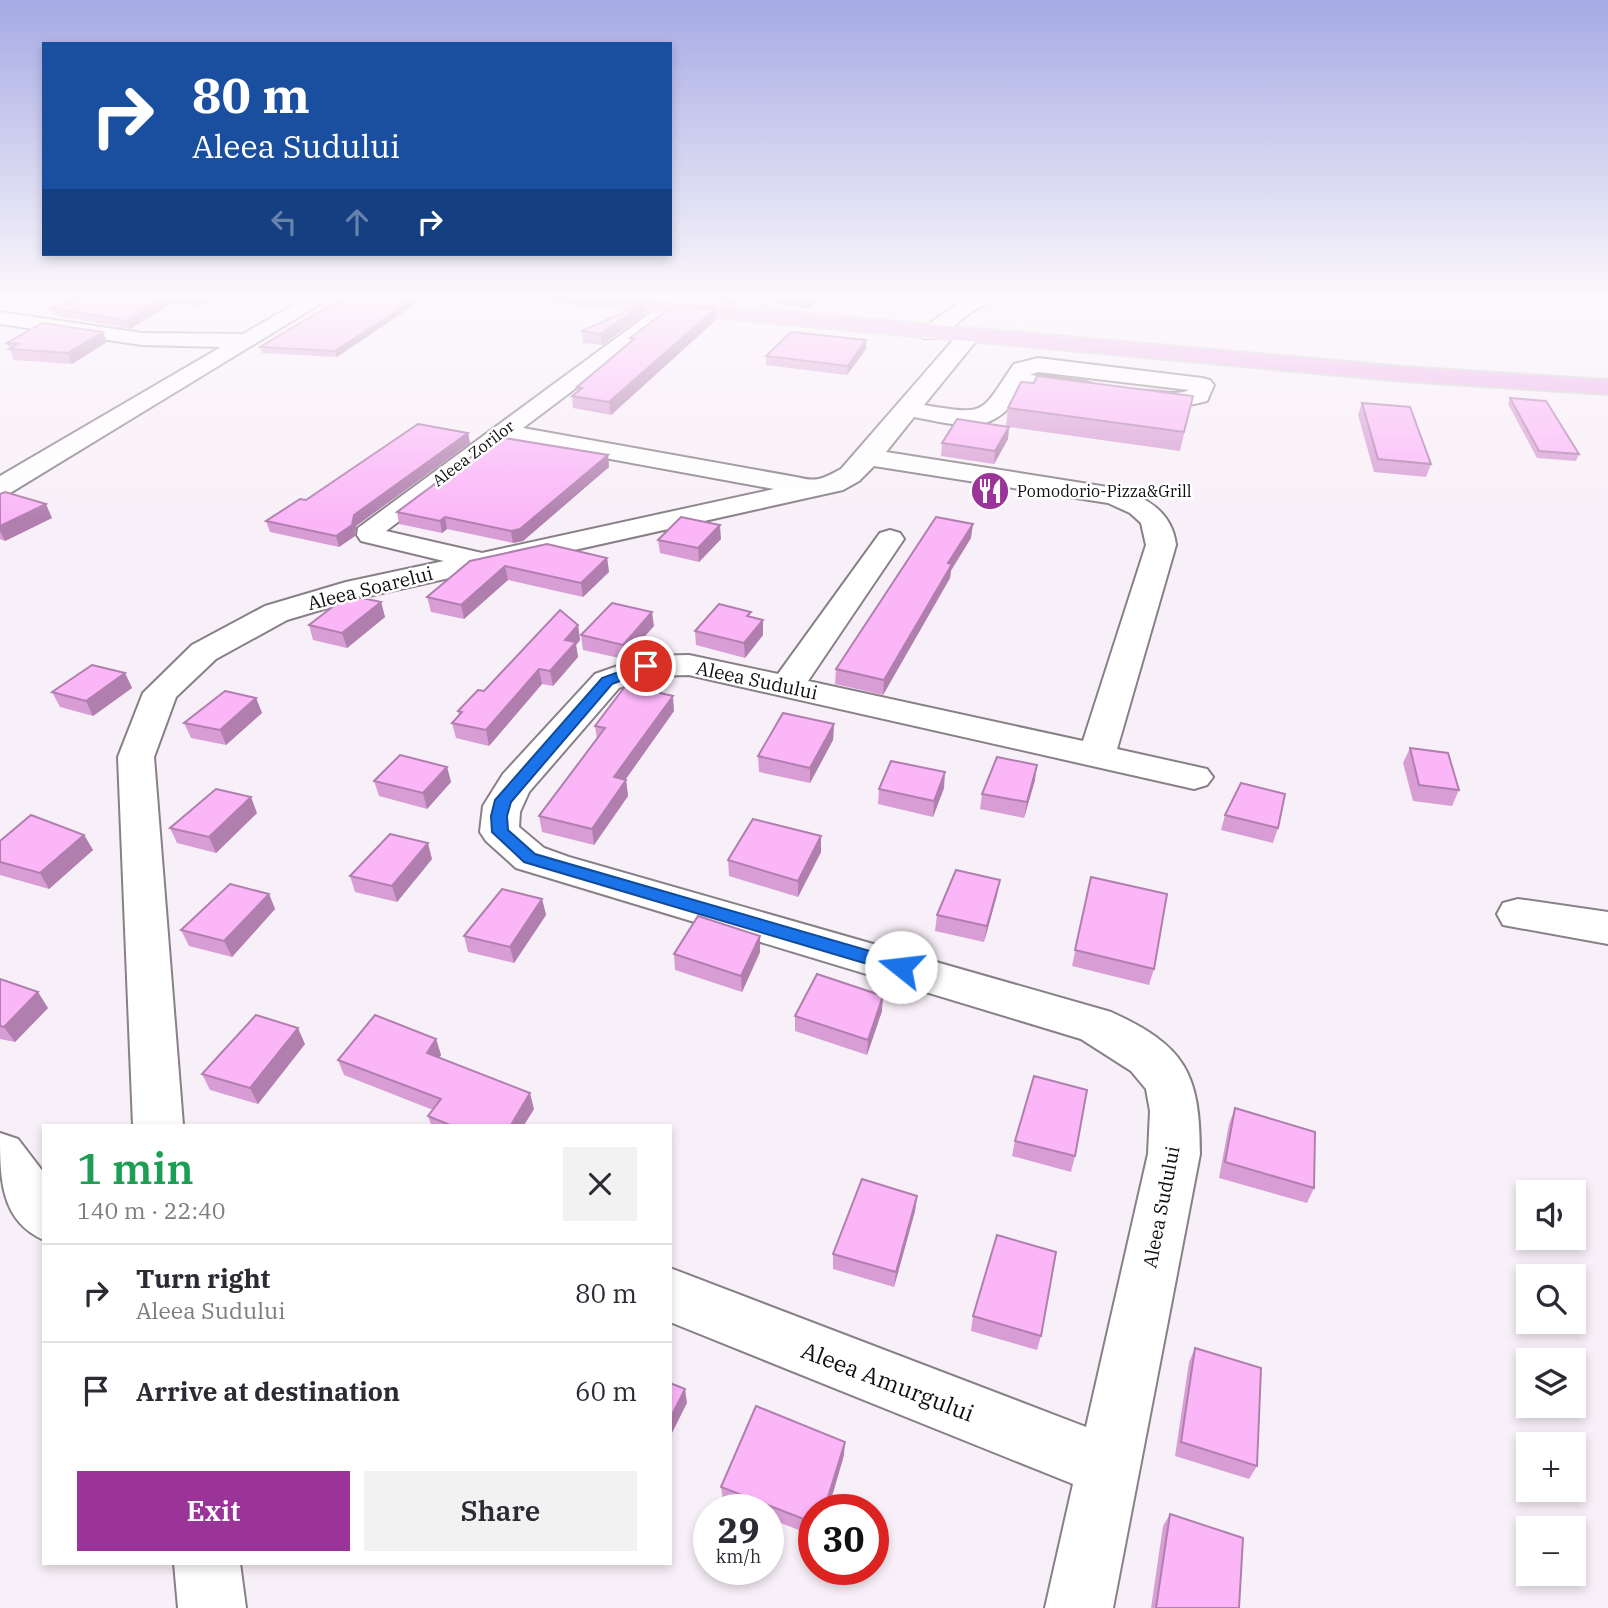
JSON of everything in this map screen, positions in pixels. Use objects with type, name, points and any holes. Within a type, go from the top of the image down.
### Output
[{"type":"main road","points":[[1381,371],[1606,389]]},
{"type":"street","points":[[0,487],[196,371]]},
{"type":"street","name":"Aleea Zorilor","points":[[481,560],[382,539],[371,535],[372,528],[584,371]]},
{"type":"street","name":"Aleea Soarelui","points":[[148,1113],[136,757],[160,693],[204,652],[276,613],[357,589],[481,560],[834,484],[850,475],[869,457],[939,371]]},
{"type":"street","points":[[907,409],[981,418],[998,409],[1014,380],[1022,371]]},
{"type":"street","points":[[1088,371],[1202,385],[1203,371]]},
{"type":"street","points":[[502,432],[814,488]]},
{"type":"street","points":[[869,457],[1114,496],[1148,511],[1157,522],[1161,545],[1097,756]]},
{"type":"street","points":[[787,687],[890,539]]},
{"type":"street","name":"Aleea Sudului","points":[[1079,1608],[1106,1466],[1174,1153],[1171,1088],[1154,1064],[1131,1041],[1095,1025],[542,863],[513,846],[500,832],[499,816],[503,800],[607,681],[635,669],[666,664],[689,665],[1194,777]]},
{"type":"street","points":[[1518,914],[1608,928]]},
{"type":"street","points":[[15,1160],[42,1212]]},
{"type":"street","name":"Aleea Amurgului","points":[[672,1296],[1106,1466]]},
{"type":"street","points":[[207,1565],[212,1608]]},
{"type":"building","points":[[596,371],[644,371],[609,402],[572,396],[582,388],[577,387]]},
{"type":"building","points":[[1037,376],[1193,396],[1184,432],[1008,408],[1021,382],[1034,383]]},
{"type":"building","points":[[1510,398],[1546,401],[1579,454],[1539,451]]},
{"type":"building","points":[[1362,403],[1410,407],[1431,464],[1378,459]]},
{"type":"building","points":[[957,419],[1009,427],[995,451],[942,443]]},
{"type":"building","points":[[418,424],[468,433],[354,515],[352,525],[336,536],[266,521],[300,499],[306,500]]},
{"type":"building","points":[[498,437],[608,455],[520,529],[511,531],[445,517],[440,521],[397,512]]},
{"type":"building","points":[[5,492],[46,504],[0,526],[0,494]]},
{"type":"building","points":[[681,517],[720,525],[698,548],[658,540]]},
{"type":"building","points":[[936,517],[973,524],[948,563],[952,564],[884,680],[836,669]]},
{"type":"building","points":[[547,544],[607,558],[581,583],[505,566],[461,605],[427,597],[470,561]]},
{"type":"building","points":[[348,595],[381,602],[342,633],[309,625]]},
{"type":"building","points":[[612,603],[652,612],[623,645],[581,635]]},
{"type":"building","points":[[719,604],[751,612],[747,616],[763,620],[744,643],[695,631]]},
{"type":"building","points":[[560,610],[578,625],[565,640],[576,642],[550,671],[539,669],[486,730],[452,723],[462,712],[458,711],[478,690],[484,691]]},
{"type":"building","points":[[92,665],[125,673],[86,701],[52,692]]},
{"type":"building","points":[[626,685],[673,696],[614,777],[626,780],[592,829],[539,816],[605,728],[595,726]]},
{"type":"building","points":[[225,691],[256,698],[220,730],[184,723]]},
{"type":"building","points":[[783,713],[834,724],[810,768],[758,756]]},
{"type":"building","points":[[1410,748],[1448,753],[1459,790],[1419,785]]},
{"type":"building","points":[[400,755],[447,767],[423,793],[374,781]]},
{"type":"building","points":[[997,757],[1037,765],[1027,802],[982,794]]},
{"type":"building","points":[[891,761],[945,772],[934,801],[879,789]]},
{"type":"building","points":[[1241,783],[1285,794],[1278,828],[1225,815]]},
{"type":"building","points":[[216,789],[251,797],[209,837],[170,828]]},
{"type":"building","points":[[31,815],[84,835],[40,873],[0,862],[0,841]]},
{"type":"building","points":[[753,819],[821,836],[798,881],[728,860]]},
{"type":"building","points":[[390,834],[428,843],[392,886],[350,876]]},
{"type":"building","points":[[956,870],[1000,880],[987,926],[937,915]]},
{"type":"building","points":[[1091,877],[1167,894],[1154,969],[1075,950]]},
{"type":"building","points":[[230,884],[269,894],[224,941],[181,930]]},
{"type":"building","points":[[502,889],[542,899],[510,947],[464,936]]},
{"type":"building","points":[[698,916],[760,936],[741,976],[674,954]]},
{"type":"building","points":[[817,974],[883,996],[868,1040],[795,1016]]},
{"type":"building","points":[[0,979],[38,992],[4,1027],[0,1026]]},
{"type":"building","points":[[256,1015],[298,1028],[250,1088],[202,1074]]},
{"type":"building","points":[[375,1015],[436,1039],[427,1053],[530,1093],[512,1124],[448,1124],[428,1116],[441,1099],[338,1060]]},
{"type":"building","points":[[1034,1076],[1087,1090],[1075,1156],[1015,1141]]},
{"type":"building","points":[[1235,1108],[1315,1132],[1314,1188],[1225,1162]]},
{"type":"building","points":[[862,1179],[917,1196],[896,1272],[833,1254]]},
{"type":"building","points":[[997,1235],[1056,1252],[1041,1336],[973,1316]]},
{"type":"building","points":[[1195,1348],[1261,1368],[1257,1466],[1181,1442]]},
{"type":"building","points":[[672,1384],[685,1389],[672,1415]]},
{"type":"building","points":[[756,1406],[845,1442],[829,1494],[798,1494],[798,1517],[784,1511],[784,1494],[739,1494],[721,1487]]},
{"type":"building","points":[[1170,1514],[1243,1538],[1239,1608],[1156,1608]]},
{"type":"place","name":"Pomodorio-Pizza&Grill","points":[[990,491]]},
{"type":"route","points":[[646,666],[607,681],[516,783],[503,800],[499,816],[500,832],[530,858],[555,867],[901,967]]}]
